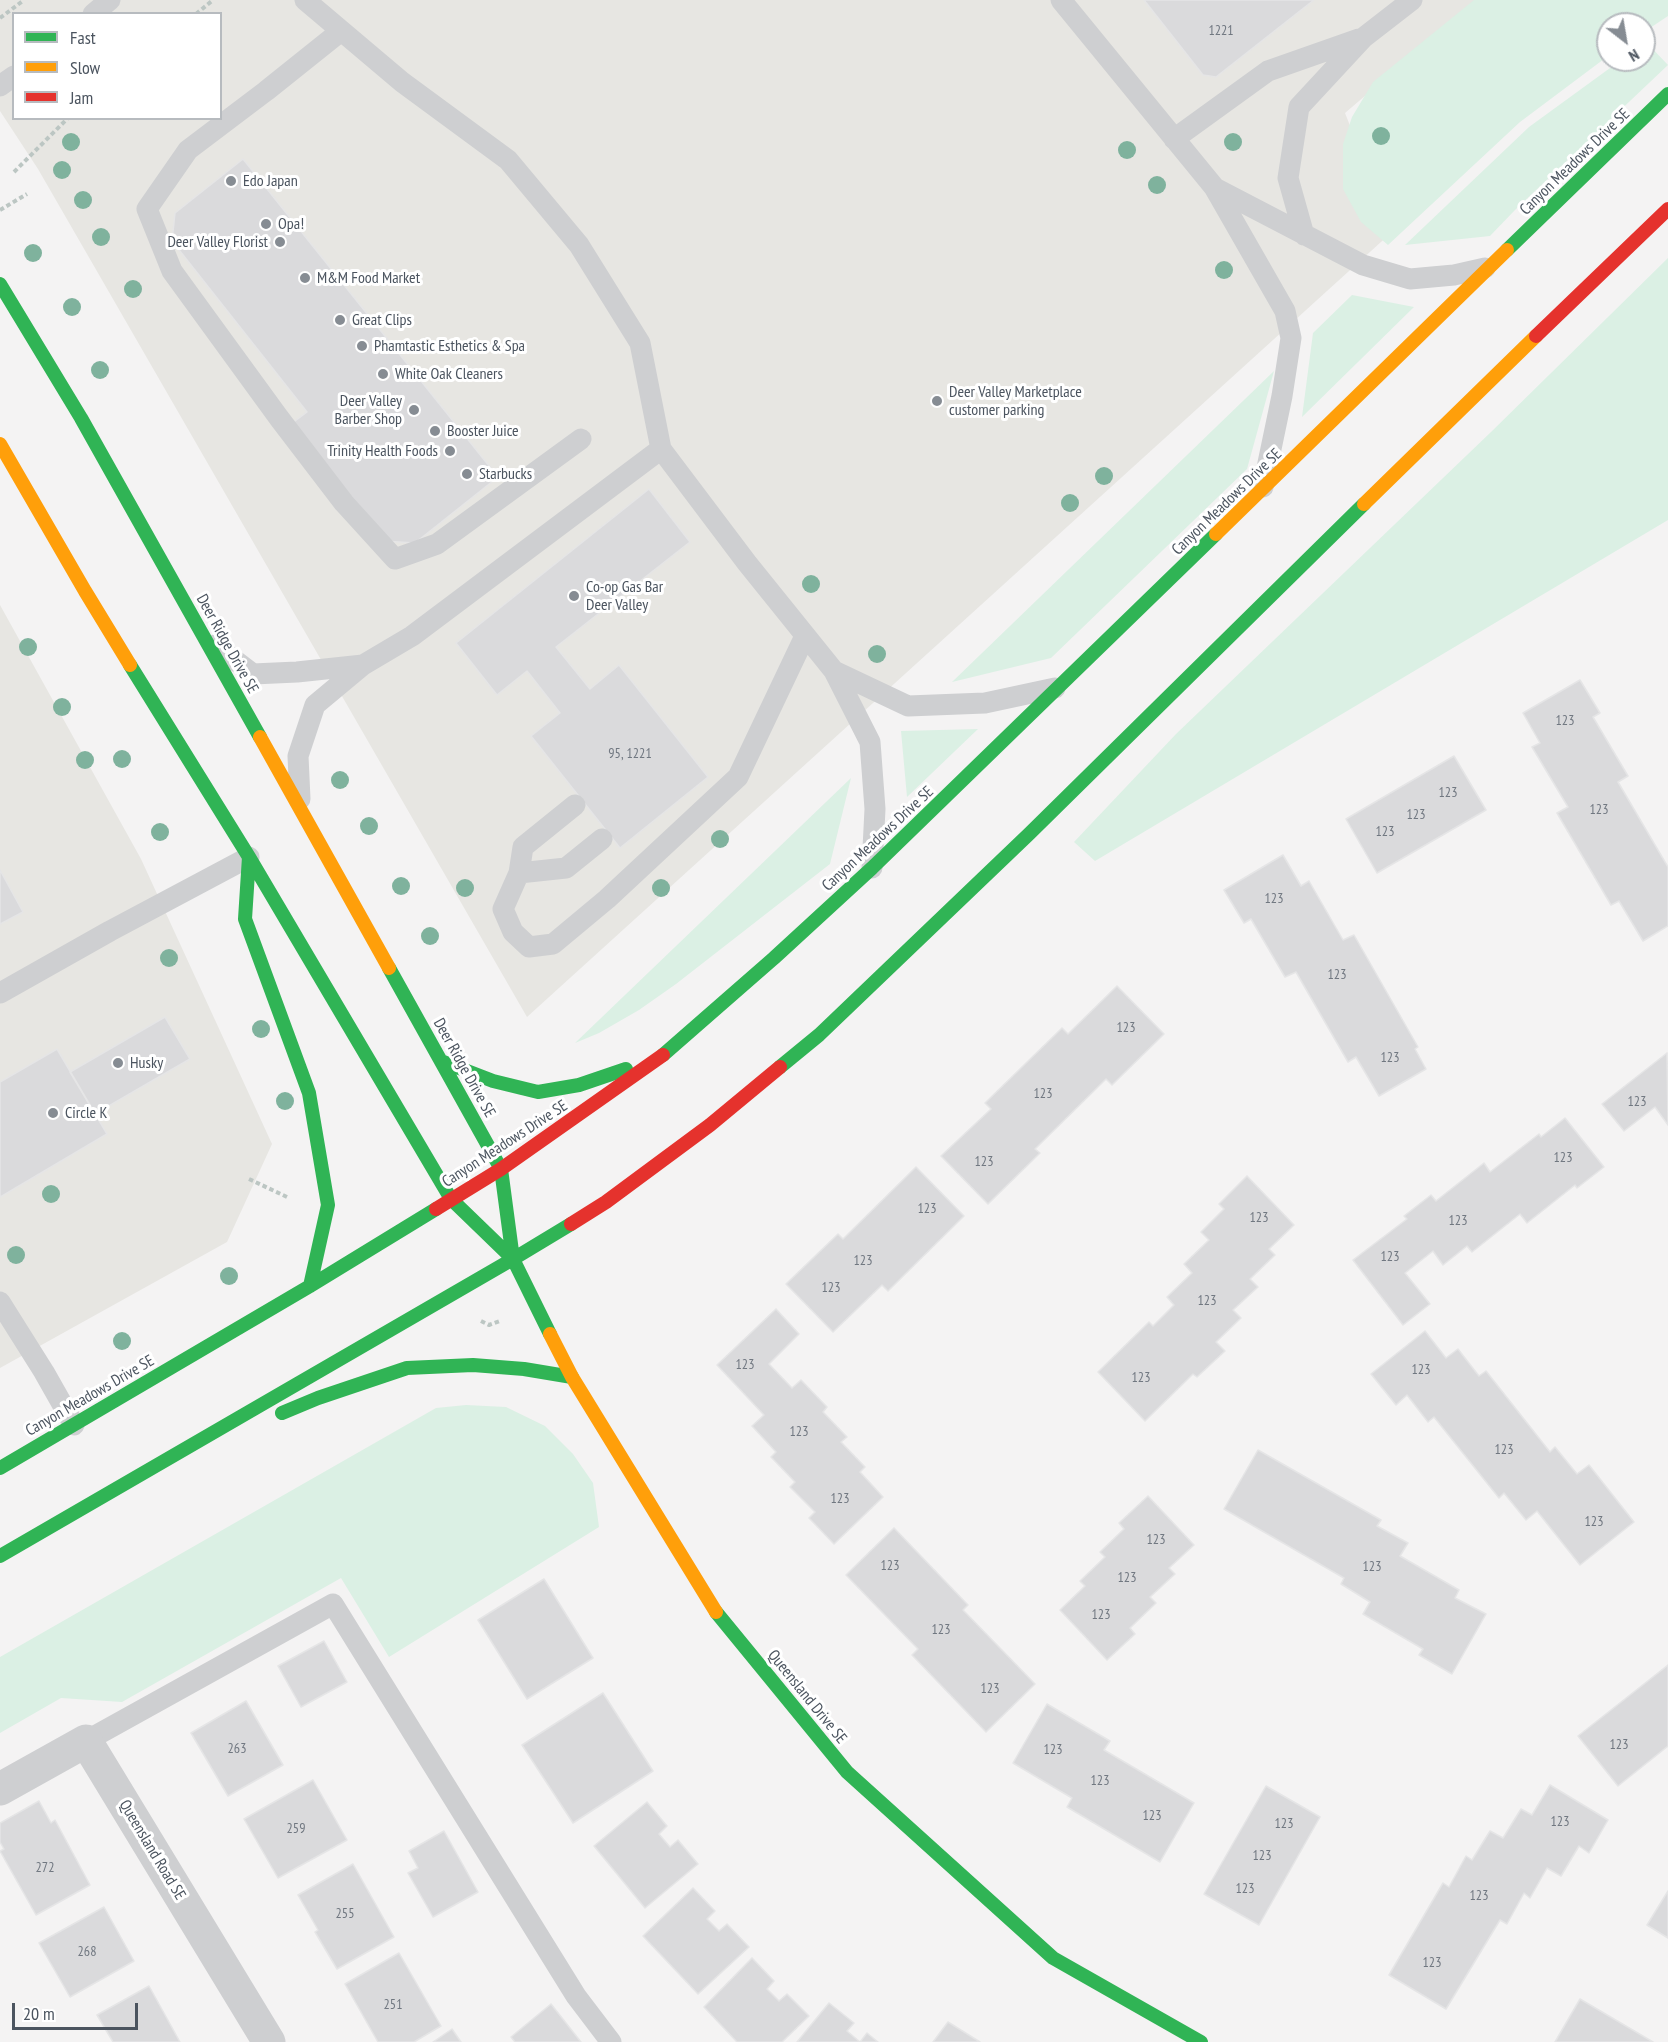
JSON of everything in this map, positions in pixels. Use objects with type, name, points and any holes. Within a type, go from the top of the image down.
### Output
[{"type":"street","name":"Canyon Meadows Drive SE","points":[[0,1468],[310,1286],[501,1169],[659,1058],[774,958],[872,868],[1668,94]]},
{"type":"street","points":[[0,1556],[513,1259],[606,1202],[710,1125],[819,1035],[1029,834],[1461,408],[1668,209]]},
{"type":"street","name":"Deer Ridge Drive SE","points":[[0,284],[81,418],[501,1169],[513,1259]]},
{"type":"street","points":[[0,444],[85,591],[249,857],[451,1199],[513,1259]]},
{"type":"street","points":[[249,857],[245,919],[309,1093],[328,1205],[310,1286]]},
{"type":"street","points":[[441,1061],[493,1081],[538,1092],[579,1085],[659,1058]]},
{"type":"street","name":"Queensland Drive SE","points":[[513,1259],[572,1377],[713,1608],[847,1772],[1053,1958],[1201,2042]]},
{"type":"street","points":[[175,1456],[318,1398],[407,1368],[472,1365],[524,1369],[572,1377]]},
{"type":"street","points":[[0,1789],[86,1741]]},
{"type":"street","name":"Queensland Road SE","points":[[86,1741],[269,2042]]},
{"type":"lane","points":[[95,12],[110,0]]},
{"type":"lane","points":[[305,0],[402,82],[507,160],[579,245],[640,343],[661,449],[747,563],[834,671],[870,742],[875,809],[872,868]]},
{"type":"lane","points":[[1061,0],[1214,187],[1285,311],[1291,338],[1263,490]]},
{"type":"lane","points":[[1304,235],[1288,178],[1299,107],[1363,38],[1412,0]]},
{"type":"lane","points":[[341,31],[188,150],[147,209],[172,271],[344,503],[395,558],[436,544],[581,439]]},
{"type":"lane","points":[[1174,139],[1268,70],[1363,38]]},
{"type":"lane","points":[[1214,187],[1363,266],[1410,279],[1454,275],[1492,266]]},
{"type":"lane","points":[[300,808],[297,756],[315,705],[363,665],[412,636],[661,449]]},
{"type":"lane","points":[[203,636],[253,674],[363,665]]},
{"type":"lane","points":[[575,805],[523,847],[519,873],[503,909],[513,932],[529,947],[553,944],[607,899],[738,777],[805,636]]},
{"type":"lane","points":[[834,671],[908,706],[985,703],[1061,686]]},
{"type":"lane","points":[[519,873],[566,868],[602,839]]},
{"type":"lane","points":[[0,993],[249,857]]},
{"type":"lane","points":[[0,1302],[74,1425]]},
{"type":"lane","points":[[86,1741],[333,1604],[576,1996],[611,2042]]},
{"type":"path","points":[[0,18],[24,0]]},
{"type":"path","points":[[198,12],[213,0]]},
{"type":"path","points":[[14,172],[66,120]]},
{"type":"path","points":[[0,210],[27,194]]},
{"type":"path","points":[[249,1179],[296,1201]]},
{"type":"path","points":[[489,1325],[500,1321]]},
{"type":"shaded area","points":[[0,0],[1477,0],[1345,113],[1392,232],[527,1017],[38,169],[0,111]]},
{"type":"shaded area","points":[[0,605],[141,859],[272,1144],[227,1242],[0,1368]]},
{"type":"green space","points":[[1474,0],[1668,0],[1668,16],[1656,24],[1656,12],[1596,12],[1596,65],[1520,122],[1388,245],[1361,222],[1343,189],[1343,144],[1352,117],[1373,82]]},
{"type":"green space","points":[[1656,52],[1668,65],[1490,236],[1405,245],[1529,127],[1605,72],[1656,72]]},
{"type":"green space","points":[[1668,258],[1668,520],[1095,861],[1074,842],[1176,734],[1491,432]]},
{"type":"green space","points":[[1352,295],[1414,307],[1302,417],[1313,333]]},
{"type":"green space","points":[[1274,371],[1247,469],[1051,658],[952,682]]},
{"type":"green space","points":[[978,729],[907,797],[901,731]]},
{"type":"green space","points":[[851,778],[830,864],[676,984],[639,1010],[599,1033],[575,1043]]},
{"type":"green space","points":[[466,1405],[506,1407],[545,1426],[573,1454],[593,1483],[599,1527],[389,1657],[341,1578],[122,1702],[61,1698],[0,1733],[0,1657],[436,1408]]},
{"type":"building","points":[[1144,0],[1314,0],[1216,77],[1203,75]]},
{"type":"building","points":[[243,159],[498,477],[415,543],[383,541],[291,424],[307,412],[172,241],[175,213]]},
{"type":"building","points":[[649,489],[690,542],[556,647],[590,689],[619,665],[708,777],[620,848],[531,736],[560,713],[527,671],[497,695],[456,643]]},
{"type":"building","points":[[1580,680],[1600,713],[1593,717],[1628,776],[1618,782],[1668,867],[1668,926],[1643,941],[1619,901],[1611,905],[1557,813],[1568,807],[1532,747],[1540,743],[1523,713]]},
{"type":"building","points":[[1454,756],[1486,810],[1377,873],[1346,819]]},
{"type":"building","points":[[1283,855],[1301,886],[1309,881],[1343,940],[1354,935],[1418,1047],[1415,1049],[1426,1069],[1379,1096],[1356,1057],[1348,1062],[1296,972],[1285,977],[1251,919],[1244,923],[1224,890]]},
{"type":"building","points":[[0,870],[23,912],[0,924]]},
{"type":"building","points":[[1117,986],[1164,1034],[1112,1085],[1106,1079],[1035,1149],[1040,1153],[988,1204],[941,1156],[991,1109],[985,1103],[1062,1028],[1068,1034]]},
{"type":"building","points":[[165,1017],[190,1059],[95,1114],[70,1072]]},
{"type":"building","points":[[57,1049],[107,1134],[0,1197],[0,1082]]},
{"type":"building","points":[[1667,1053],[1668,1125],[1655,1107],[1624,1131],[1602,1104]]},
{"type":"building","points":[[1565,1118],[1604,1167],[1577,1188],[1575,1185],[1527,1223],[1520,1214],[1472,1252],[1467,1246],[1443,1265],[1433,1251],[1405,1273],[1430,1304],[1403,1325],[1353,1260],[1407,1219],[1404,1216],[1431,1195],[1436,1201],[1484,1163],[1490,1172],[1539,1134],[1541,1137]]},
{"type":"building","points":[[916,1167],[964,1216],[888,1291],[882,1285],[833,1332],[786,1284],[838,1234],[843,1239]]},
{"type":"building","points":[[1247,1176],[1294,1225],[1269,1249],[1275,1255],[1250,1279],[1258,1287],[1233,1310],[1241,1318],[1216,1342],[1225,1351],[1197,1377],[1193,1374],[1145,1421],[1098,1372],[1149,1322],[1153,1326],[1174,1305],[1167,1297],[1192,1273],[1184,1264],[1209,1240],[1201,1232],[1224,1209],[1219,1204]]},
{"type":"building","points":[[776,1309],[799,1334],[769,1364],[792,1388],[801,1380],[827,1407],[823,1412],[847,1437],[841,1442],[865,1467],[860,1472],[883,1497],[834,1544],[809,1518],[815,1512],[790,1487],[795,1482],[771,1457],[776,1452],[752,1426],[764,1415],[717,1365]]},
{"type":"building","points":[[1425,1331],[1446,1358],[1458,1349],[1479,1376],[1486,1371],[1550,1452],[1555,1447],[1577,1474],[1589,1465],[1634,1522],[1580,1565],[1537,1511],[1526,1520],[1504,1493],[1499,1498],[1434,1417],[1428,1422],[1407,1395],[1396,1405],[1371,1374]]},
{"type":"building","points":[[1258,1450],[1381,1520],[1377,1526],[1408,1543],[1400,1556],[1459,1590],[1455,1598],[1486,1614],[1452,1674],[1419,1655],[1423,1649],[1363,1614],[1370,1602],[1341,1584],[1344,1578],[1224,1509]]},
{"type":"building","points":[[1148,1496],[1194,1545],[1169,1568],[1175,1574],[1150,1597],[1156,1603],[1130,1628],[1135,1634],[1107,1660],[1060,1610],[1085,1586],[1080,1581],[1105,1557],[1100,1552],[1124,1529],[1119,1523]]},
{"type":"building","points":[[894,1528],[968,1605],[963,1610],[1035,1684],[986,1732],[912,1655],[918,1649],[846,1575]]},
{"type":"building","points":[[544,1579],[593,1658],[527,1699],[478,1620]]},
{"type":"building","points":[[324,1641],[347,1682],[301,1707],[278,1666]]},
{"type":"building","points":[[1668,1665],[1668,1746],[1618,1786],[1578,1736]]},
{"type":"building","points":[[603,1693],[653,1771],[573,1823],[522,1745]]},
{"type":"building","points":[[246,1701],[283,1765],[228,1796],[191,1733]]},
{"type":"building","points":[[1047,1704],[1110,1741],[1104,1750],[1194,1803],[1160,1862],[1067,1807],[1072,1798],[1013,1763]]},
{"type":"building","points":[[313,1780],[347,1840],[278,1878],[244,1819]]},
{"type":"building","points":[[1550,1785],[1608,1820],[1589,1853],[1579,1846],[1561,1876],[1547,1868],[1530,1898],[1524,1893],[1507,1924],[1500,1920],[1446,2009],[1389,1975],[1443,1883],[1449,1887],[1466,1856],[1472,1860],[1490,1831],[1503,1838],[1521,1809],[1532,1815]]},
{"type":"building","points":[[1266,1786],[1320,1817],[1259,1925],[1204,1894]]},
{"type":"building","points":[[39,1801],[51,1823],[55,1820],[90,1885],[36,1915],[0,1851],[4,1849],[0,1842],[0,1823]]},
{"type":"building","points":[[647,1802],[667,1826],[659,1834],[670,1847],[678,1840],[698,1864],[645,1908],[594,1846]]},
{"type":"building","points":[[444,1831],[478,1892],[433,1917],[408,1873],[418,1868],[409,1851]]},
{"type":"building","points":[[353,1864],[394,1937],[337,1969],[315,1932],[318,1930],[298,1895]]},
{"type":"building","points":[[693,1888],[715,1911],[707,1919],[719,1931],[727,1924],[749,1947],[698,1994],[643,1936]]},
{"type":"building","points":[[1668,1891],[1668,1938],[1647,1925]]},
{"type":"building","points":[[104,1907],[134,1961],[70,1997],[39,1943]]},
{"type":"building","points":[[399,1953],[441,2026],[414,2042],[378,2042],[345,1984]]},
{"type":"building","points":[[752,1958],[774,1981],[767,1989],[779,2001],[787,1994],[809,2016],[782,2042],[737,2042],[704,2007]]},
{"type":"building","points":[[149,1986],[180,2042],[113,2042],[97,2015]]},
{"type":"building","points":[[1580,1999],[1653,2042],[1555,2042]]},
{"type":"building","points":[[829,2003],[854,2023],[847,2031],[860,2042],[797,2042]]},
{"type":"building","points":[[551,2004],[581,2042],[515,2042],[511,2037]]},
{"type":"building","points":[[948,2022],[980,2042],[933,2042]]},
{"type":"building","points":[[452,2029],[461,2042],[433,2042]]},
{"type":"building","points":[[867,2033],[878,2042],[860,2042]]},
{"type":"traffic: fast","points":[[1507,250],[1668,94]]},
{"type":"traffic: fast","points":[[0,284],[81,418],[260,737]]},
{"type":"traffic: fast","points":[[780,1067],[819,1035],[1029,834],[1364,504]]},
{"type":"traffic: fast","points":[[663,1055],[872,868],[1216,534]]},
{"type":"traffic: fast","points":[[130,665],[249,857],[451,1199],[513,1259],[550,1334]]},
{"type":"traffic: fast","points":[[249,857],[245,919],[309,1093],[328,1205],[310,1286]]},
{"type":"traffic: fast","points":[[389,968],[501,1169],[513,1259]]},
{"type":"traffic: fast","points":[[441,1061],[493,1081],[538,1092],[579,1085],[626,1069]]},
{"type":"traffic: fast","points":[[0,1468],[310,1286],[436,1209]]},
{"type":"traffic: fast","points":[[0,1556],[571,1224]]},
{"type":"traffic: fast","points":[[282,1413],[318,1398],[407,1368],[473,1365],[524,1369],[572,1377]]},
{"type":"traffic: fast","points":[[716,1612],[847,1772],[1053,1958],[1201,2042]]},
{"type":"traffic: slow","points":[[1216,534],[1507,250]]},
{"type":"traffic: slow","points":[[1364,504],[1536,336]]},
{"type":"traffic: slow","points":[[0,444],[130,665]]},
{"type":"traffic: slow","points":[[260,737],[389,968]]},
{"type":"traffic: slow","points":[[550,1334],[572,1377],[716,1612]]},
{"type":"traffic: jam","points":[[1536,336],[1668,209]]},
{"type":"traffic: jam","points":[[436,1209],[501,1169],[663,1055]]},
{"type":"traffic: jam","points":[[571,1224],[606,1202],[710,1125],[780,1067]]},
{"type":"place","name":"Edo Japan","points":[[231,181]]},
{"type":"place","name":"Opa!","points":[[266,224]]},
{"type":"place","name":"Deer Valley Florist","points":[[280,242]]},
{"type":"place","name":"M&M Food Market","points":[[305,278]]},
{"type":"place","name":"Great Clips","points":[[340,320]]},
{"type":"place","name":"Phamtastic Esthetics & Spa","points":[[362,346]]},
{"type":"place","name":"White Oak Cleaners","points":[[383,374]]},
{"type":"place","name":"Deer Valley Marketplace customer parking","points":[[937,401]]},
{"type":"place","name":"Deer Valley Barber Shop","points":[[414,410]]},
{"type":"place","name":"Booster Juice","points":[[435,431]]},
{"type":"place","name":"Trinity Health Foods","points":[[450,451]]},
{"type":"place","name":"Starbucks","points":[[467,474]]},
{"type":"place","name":"Co-op Gas Bar Deer Valley","points":[[574,596]]},
{"type":"place","name":"Husky","points":[[118,1063]]},
{"type":"place","name":"Circle K","points":[[53,1113]]}]
